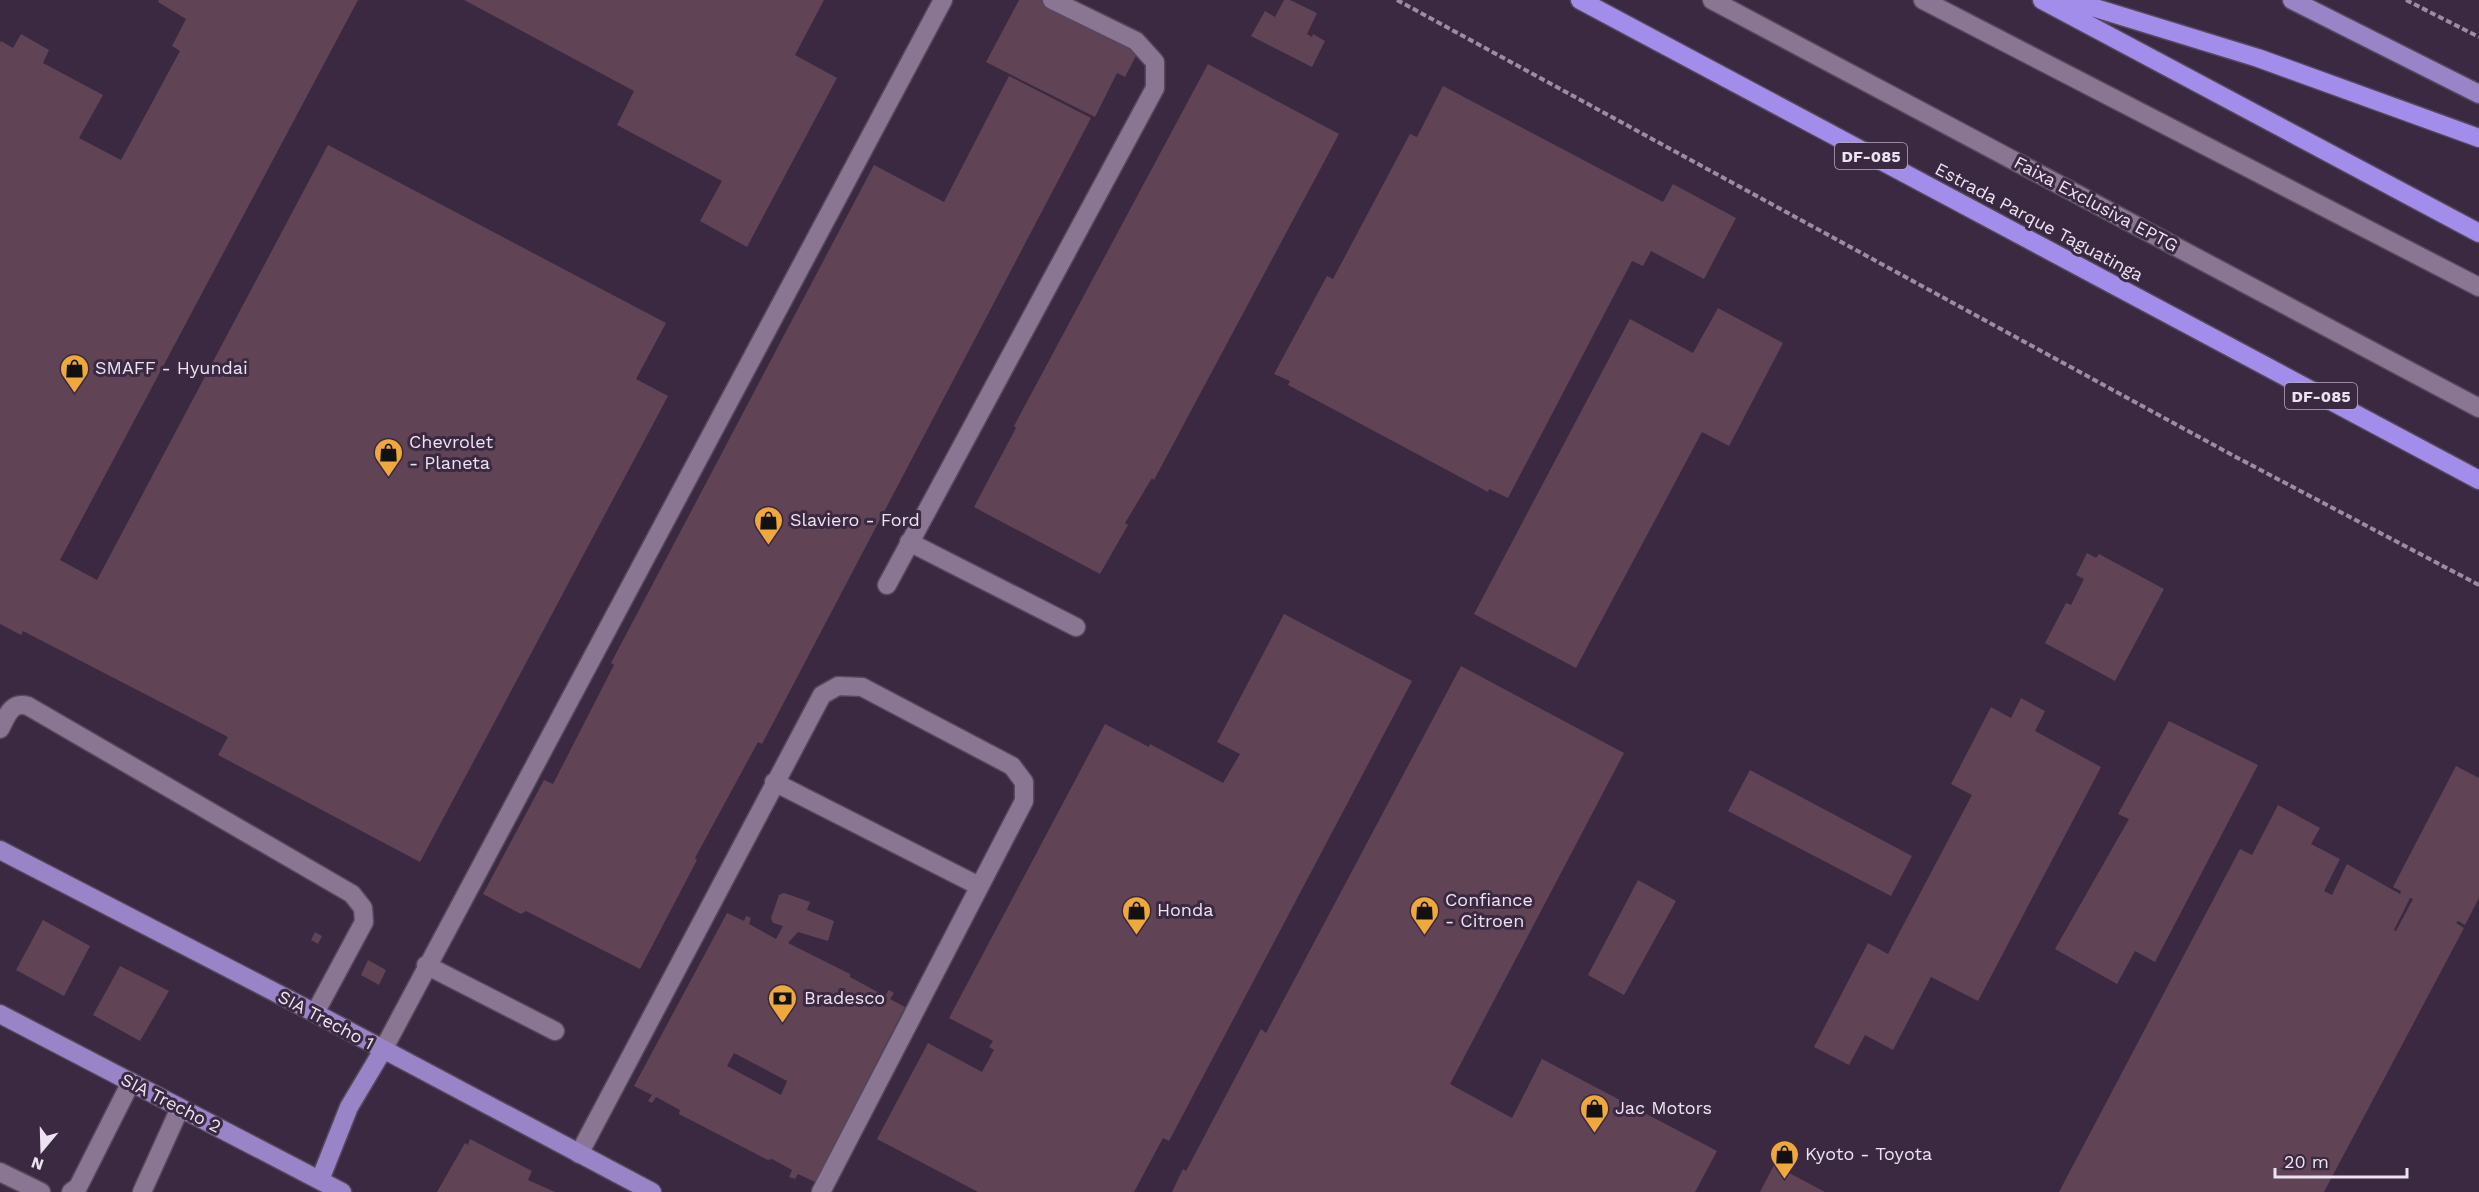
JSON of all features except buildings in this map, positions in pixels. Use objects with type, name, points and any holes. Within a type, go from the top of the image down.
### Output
[{"type":"highway","name":"Estrada Parque Taguatinga","points":[[1580,0],[2479,480]]},
{"type":"highway","points":[[2042,0],[2479,233]]},
{"type":"highway","points":[[2069,0],[2258,58],[2479,138]]},
{"type":"main road","points":[[2292,0],[2479,94]]},
{"type":"main road","name":"SIA Trecho 1","points":[[0,850],[315,1013],[652,1192]]},
{"type":"main road","name":"SIA Trecho 2","points":[[0,1014],[180,1108],[317,1186],[342,1192]]},
{"type":"main road","points":[[317,1186],[349,1107],[383,1050]]},
{"type":"lane","points":[[383,1050],[426,965],[943,0]]},
{"type":"lane","points":[[887,585],[1155,88],[1155,62],[1136,41],[1052,0]]},
{"type":"lane","name":"Faixa Exclusiva EPTG","points":[[1712,0],[2479,408]]},
{"type":"lane","points":[[1923,0],[2479,287]]},
{"type":"lane","points":[[909,542],[1076,627]]},
{"type":"lane","points":[[579,1154],[822,695],[838,686],[861,687],[1012,766],[1024,782],[1024,801],[821,1192]]},
{"type":"lane","points":[[0,729],[12,707],[20,704],[28,705],[352,894],[363,908],[364,922],[315,1013]]},
{"type":"lane","points":[[774,782],[979,886]]},
{"type":"lane","points":[[426,965],[555,1031]]},
{"type":"lane","points":[[71,1192],[78,1187],[131,1082]]},
{"type":"lane","points":[[142,1192],[180,1108]]},
{"type":"lane","points":[[0,1172],[40,1192]]},
{"type":"path","points":[[1397,0],[2234,456],[2479,585]]},
{"type":"path","points":[[2406,0],[2479,37]]},
{"type":"place","name":"SMAFF - Hyundai","points":[[74,394]]},
{"type":"place","name":"Chevrolet - Planeta","points":[[388,478]]},
{"type":"place","name":"Slaviero - Ford","points":[[769,546]]},
{"type":"place","name":"Honda","points":[[1136,936]]},
{"type":"place","name":"Confiance - Citroen","points":[[1424,936]]},
{"type":"place","name":"Bradesco","points":[[783,1024]]},
{"type":"place","name":"Jac Motors","points":[[1594,1134]]},
{"type":"place","name":"Kyoto - Toyota","points":[[1784,1180]]}]
